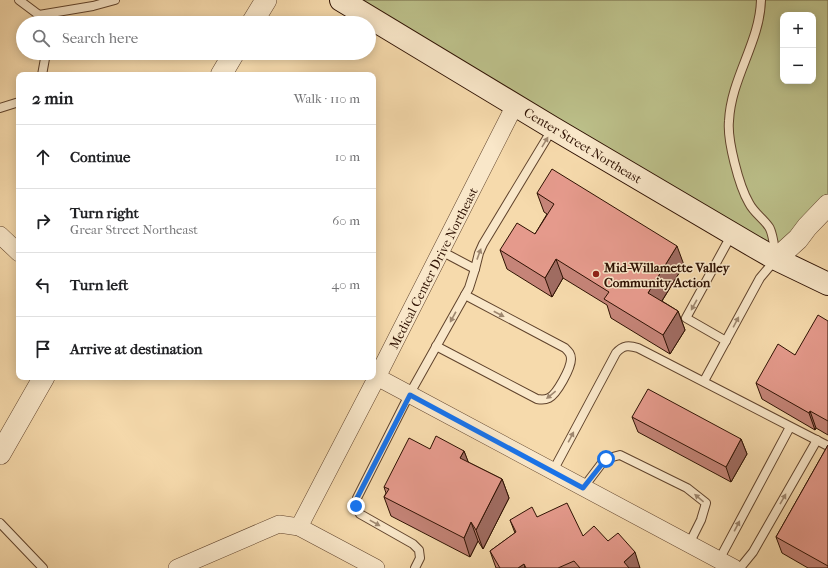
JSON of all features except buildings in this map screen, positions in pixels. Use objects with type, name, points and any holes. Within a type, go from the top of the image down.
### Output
[{"type":"main road","name":"Center Street Northeast","points":[[341,0],[368,16]]},
{"type":"main road","name":"Center Street Northeast","points":[[376,21],[733,234],[776,259],[828,284]]},
{"type":"street","points":[[256,16],[266,0]]},
{"type":"street","points":[[223,72],[230,60]]},
{"type":"street","name":"Medical Center Drive Northeast","points":[[377,377],[515,105]]},
{"type":"street","points":[[776,259],[798,240],[807,227],[828,206]]},
{"type":"street","points":[[0,235],[16,250]]},
{"type":"street","points":[[377,377],[734,568]]},
{"type":"street","points":[[0,454],[42,380]]},
{"type":"street","name":"Medical Center Drive Northeast","points":[[299,527],[375,380]]},
{"type":"street","points":[[177,568],[279,524],[299,527],[376,568]]},
{"type":"lane","points":[[19,0],[39,15],[93,6],[115,0]]},
{"type":"lane","points":[[704,382],[760,278],[776,259],[769,227],[748,203],[741,185],[731,147],[728,122],[730,105],[735,86],[757,29],[761,0]]},
{"type":"lane","points":[[43,72],[45,60]]},
{"type":"lane","points":[[0,108],[16,103]]},
{"type":"lane","points":[[415,568],[420,558],[418,550],[413,544],[360,514],[356,506],[357,498],[436,346],[469,288],[477,258],[483,244],[553,128]]},
{"type":"lane","points":[[726,341],[686,318],[733,234]]},
{"type":"lane","points":[[441,251],[475,269]]},
{"type":"lane","points":[[436,346],[537,399],[545,400],[555,394],[569,367],[571,360],[570,353],[565,348],[465,295]]},
{"type":"lane","points":[[553,471],[616,353],[620,348],[629,345],[638,348],[828,446]]},
{"type":"lane","points":[[719,560],[790,426]]},
{"type":"lane","points":[[740,568],[753,552],[817,440]]},
{"type":"lane","points":[[583,488],[606,459],[620,455],[687,488],[706,503],[701,520],[689,544]]},
{"type":"lane","points":[[0,523],[43,568]]},
{"type":"green space","points":[[341,0],[828,0],[828,206],[776,259],[376,21],[376,16],[368,16]]},
{"type":"place","name":"Mid-Willamette Valley Community Action","points":[[596,274]]},
{"type":"route","points":[[356,506],[357,498],[410,395],[583,488],[606,459]]}]
